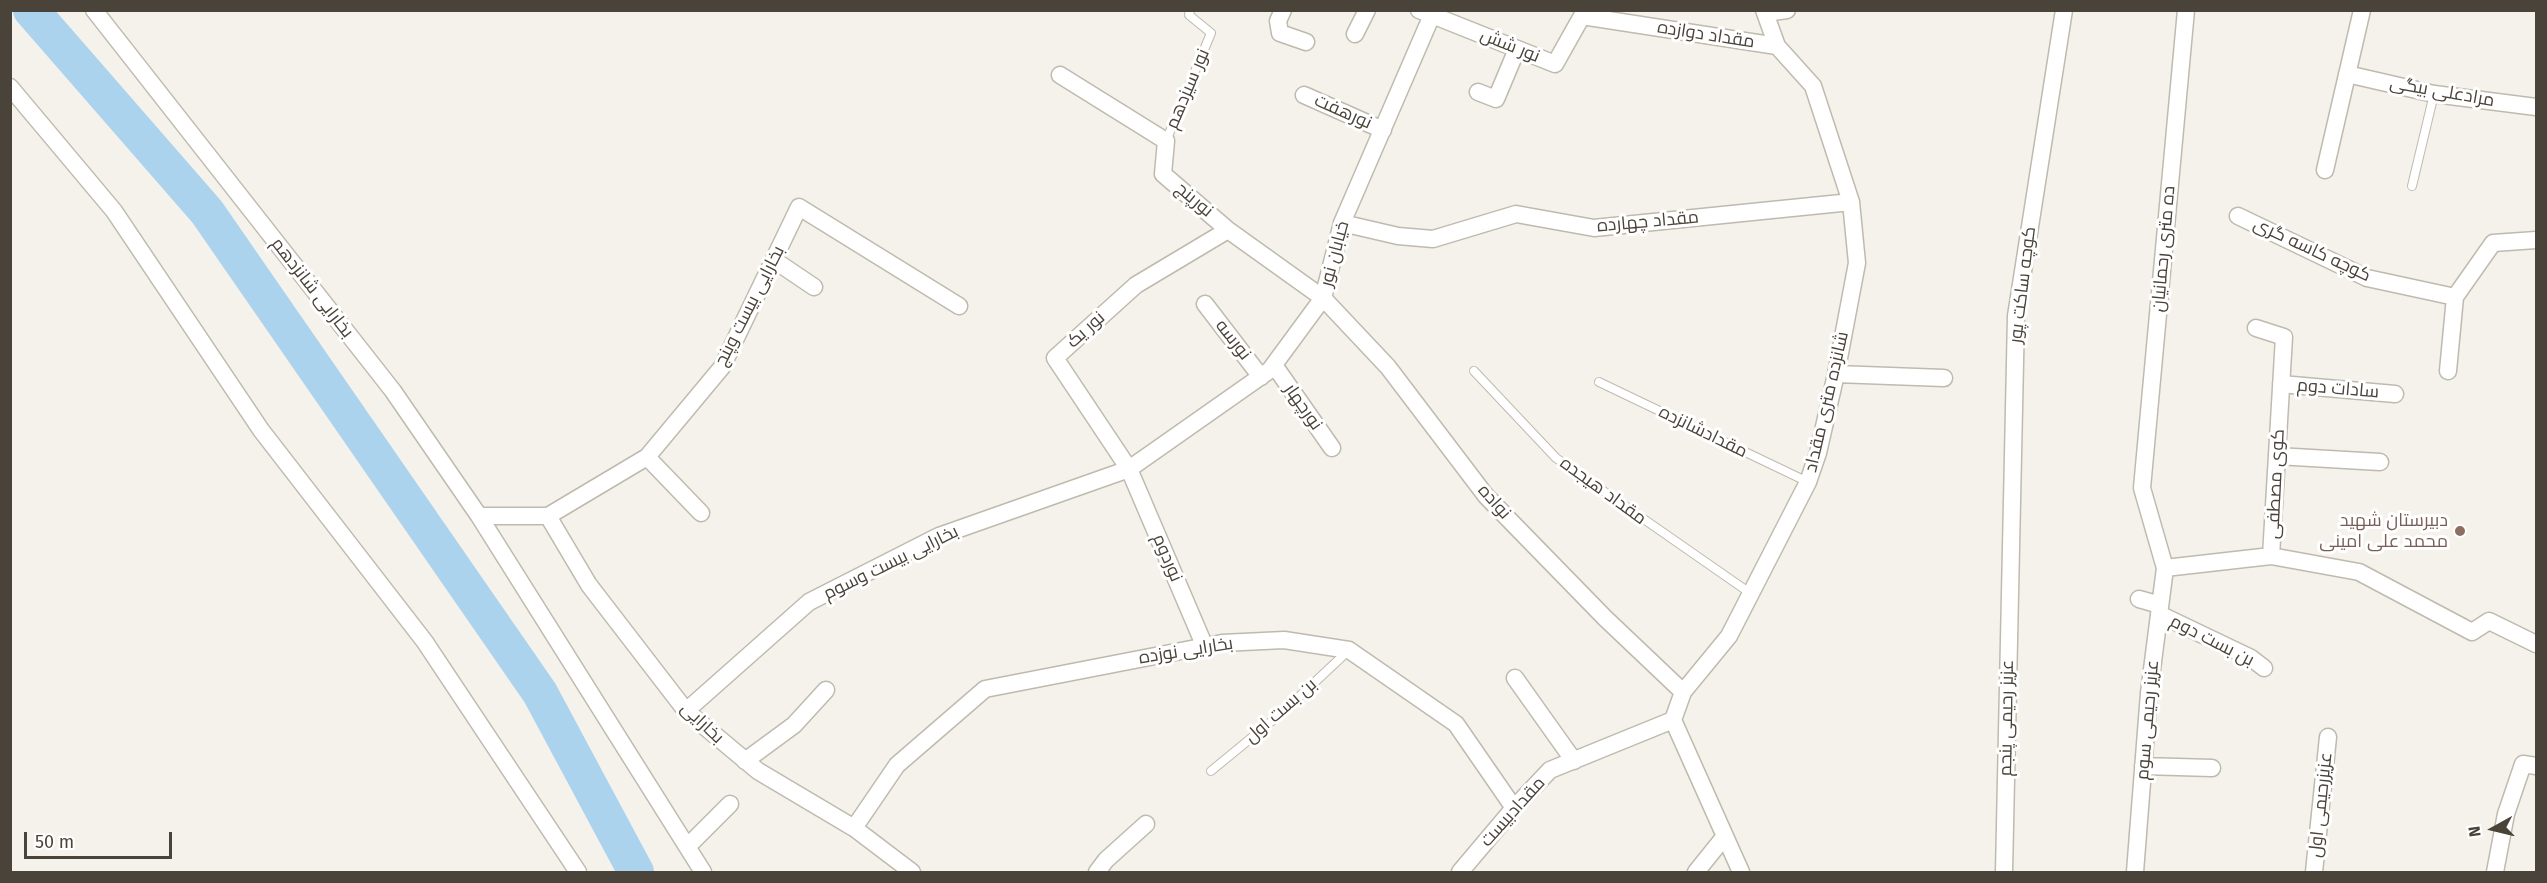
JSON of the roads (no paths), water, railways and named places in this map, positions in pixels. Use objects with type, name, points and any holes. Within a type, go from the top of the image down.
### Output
[{"type":"street","name":"بخارایی شانزدهم","points":[[94,10],[393,391],[479,516],[703,873]]},
{"type":"street","points":[[1283,10],[1278,21],[1280,33],[1306,42]]},
{"type":"street","points":[[1355,34],[1367,10]]},
{"type":"street","points":[[1765,12],[1787,10]]},
{"type":"street","name":"کوچه ساکت پور","points":[[2010,563],[2016,316],[2064,10]]},
{"type":"street","name":"ده متری رحمانیان","points":[[2165,568],[2142,488],[2186,10]]},
{"type":"street","points":[[2325,170],[2362,10]]},
{"type":"street","name":"نور شش","points":[[1428,12],[1555,64]]},
{"type":"street","name":"خیابان نور","points":[[1129,469],[1268,371],[1323,298],[1342,222],[1383,130],[1428,12]]},
{"type":"street","name":"شانزده متری مقداد","points":[[1673,720],[1683,692],[1729,636],[1808,482],[1818,453],[1836,374],[1857,263],[1851,202],[1813,86],[1777,46],[1765,12]]},
{"type":"street","name":"مقداد دوازده","points":[[1555,64],[1582,16],[1777,46]]},
{"type":"street","points":[[1478,92],[1496,99],[1517,49]]},
{"type":"street","name":"مرادعلی بیگی","points":[[2347,74],[2434,94],[2536,107]]},
{"type":"street","points":[[1060,75],[1166,141]]},
{"type":"street","points":[[10,87],[114,211],[261,430],[425,642],[578,873]]},
{"type":"street","name":"نورهفت","points":[[1304,95],[1383,130]]},
{"type":"street","name":"نورپنج","points":[[1166,141],[1163,174],[1228,230],[1323,298]]},
{"type":"street","name":"مقداد چهارده","points":[[1342,222],[1398,237],[1433,239],[1516,214],[1594,228],[1851,202]]},
{"type":"street","name":"بخارایی بیست وپنج","points":[[548,516],[647,457],[722,367],[799,207],[960,306]]},
{"type":"street","name":"کوچه کاسه گری","points":[[2238,216],[2367,278],[2455,297]]},
{"type":"street","name":"نور یک","points":[[1129,469],[1055,358],[1136,285],[1228,230]]},
{"type":"street","points":[[2448,371],[2455,297],[2493,243],[2536,240]]},
{"type":"street","points":[[774,260],[814,287]]},
{"type":"street","name":"نواده","points":[[1323,298],[1388,367],[1486,496],[1605,618],[1683,692]]},
{"type":"street","name":"نورسه","points":[[1205,304],[1268,371]]},
{"type":"street","name":"کوی مصطفی","points":[[2256,327],[2284,337],[2271,556],[2359,572],[2472,632],[2489,621],[2536,644]]},
{"type":"street","name":"نورچهار","points":[[1268,371],[1332,448]]},
{"type":"street","points":[[1836,374],[1944,378]]},
{"type":"street","name":"سادات دوم","points":[[2281,384],[2395,394]]},
{"type":"street","points":[[2277,456],[2380,462]]},
{"type":"street","points":[[647,457],[701,513]]},
{"type":"street","name":"نوردوم","points":[[1129,469],[1205,647]]},
{"type":"street","name":"بخارایی بیست وسوم","points":[[686,711],[809,602],[939,536],[1129,469]]},
{"type":"street","points":[[479,516],[548,516]]},
{"type":"street","name":"بخارایی","points":[[548,516],[589,585],[686,711],[758,771],[854,828],[912,873]]},
{"type":"street","points":[[2165,568],[2271,556]]},
{"type":"street","name":"عزیز رحیمی پنجم","points":[[2004,873],[2010,563]]},
{"type":"street","name":"عزیز رحیمی سوم","points":[[2135,873],[2149,693],[2165,568]]},
{"type":"street","name":"بن بست دوم","points":[[2139,599],[2251,658],[2264,668]]},
{"type":"street","name":"بخارایی نوزده","points":[[854,828],[897,765],[985,689],[1205,647],[1284,640],[1349,650],[1456,724],[1514,808]]},
{"type":"street","points":[[1515,678],[1574,760]]},
{"type":"street","points":[[745,761],[794,725],[826,690]]},
{"type":"street","points":[[1673,720],[1742,873]]},
{"type":"street","name":"مقدادبیست","points":[[1460,873],[1514,808],[1550,770],[1673,720]]},
{"type":"street","name":"عزیزرحیمی اول","points":[[2314,873],[2328,737]]},
{"type":"street","points":[[2495,873],[2506,814],[2523,764],[2536,766]]},
{"type":"street","points":[[2143,766],[2212,768]]},
{"type":"street","points":[[688,846],[730,804]]},
{"type":"street","points":[[1097,873],[1106,860],[1146,824]]},
{"type":"street","points":[[1696,873],[1725,836]]},
{"type":"lane","name":"نور سیزدهم","points":[[1166,141],[1211,33],[1189,15],[1190,10]]},
{"type":"lane","points":[[2412,186],[2434,94]]},
{"type":"lane","name":"مقداد هیجده","points":[[1474,371],[1556,458],[1750,593]]},
{"type":"lane","name":"مقدادشانزده","points":[[1599,382],[1808,482]]},
{"type":"lane","name":"بن بست اول","points":[[1211,771],[1284,711],[1349,650]]},
{"type":"waterway","points":[[31,10],[207,212],[540,693],[636,872]]},
{"type":"place","name":"دبیرستان شهید محمد علی امینی","points":[[2460,531]]}]
